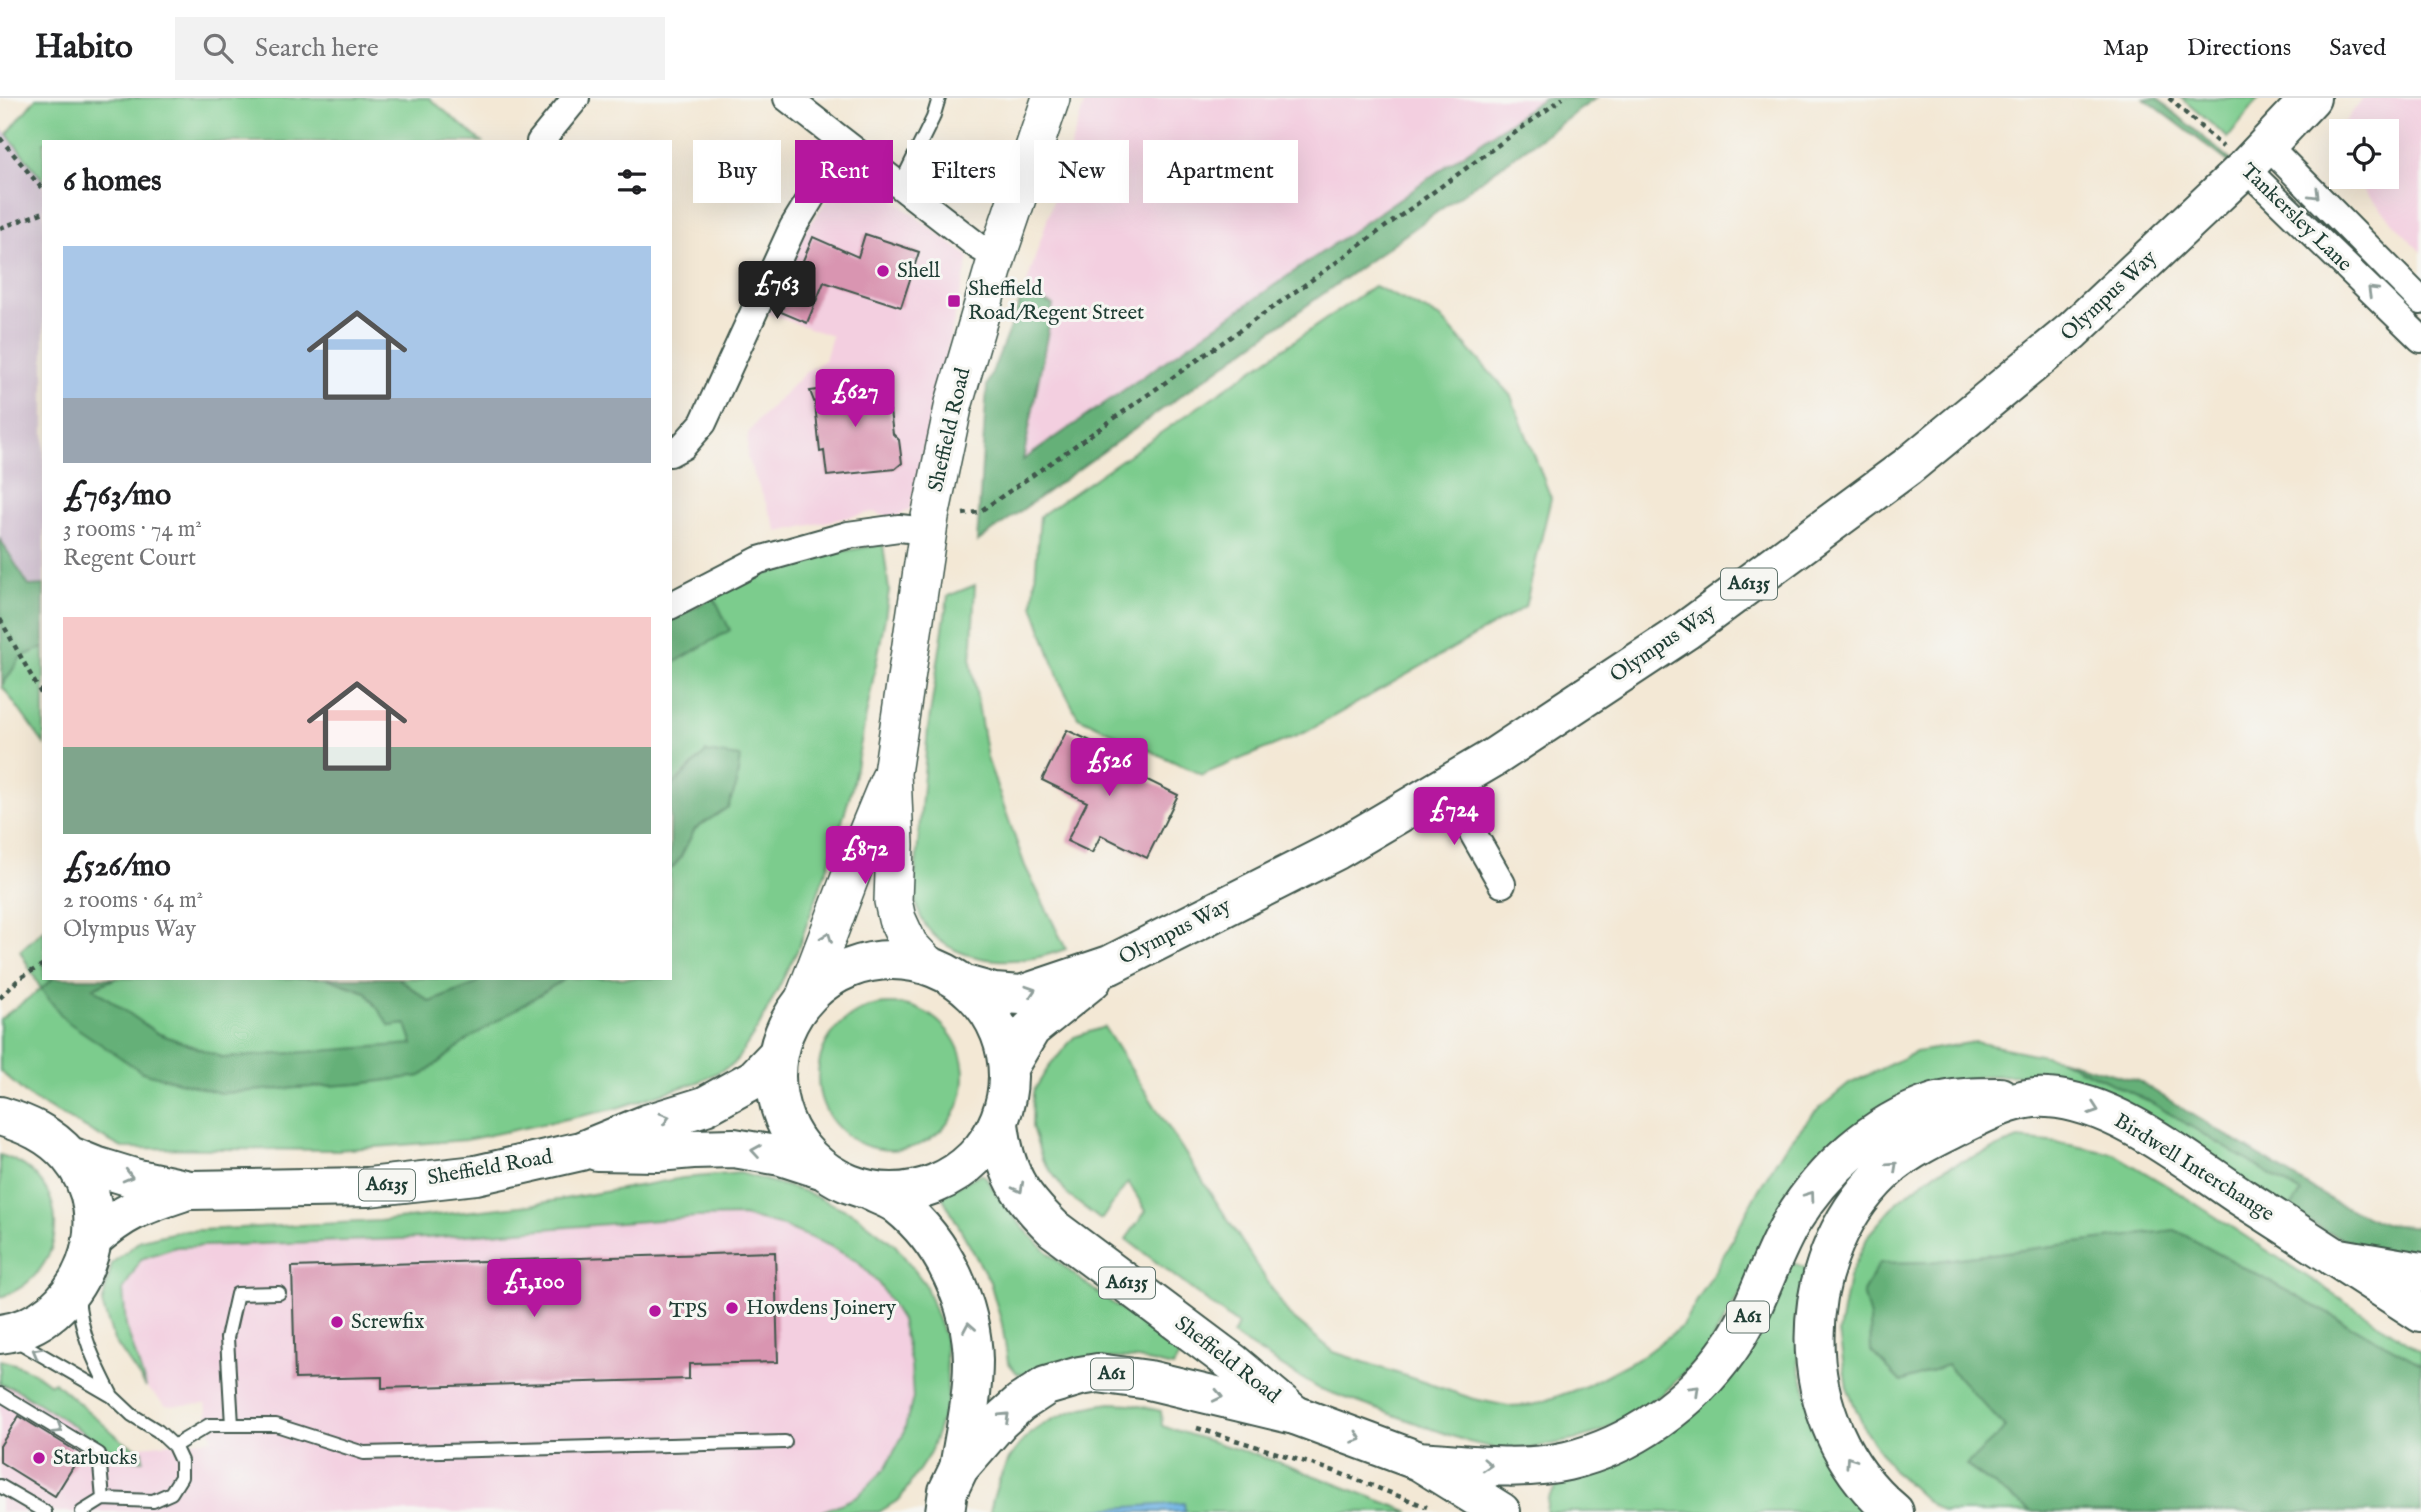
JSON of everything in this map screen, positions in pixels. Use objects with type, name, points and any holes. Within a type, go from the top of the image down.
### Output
[{"type":"main road","name":"Sheffield Road","points":[[928,965],[909,945],[897,919],[893,901],[895,845],[892,773],[929,524],[954,403],[997,257],[1051,98]]},
{"type":"main road","name":"Olympus Way","points":[[965,985],[994,993],[1021,995],[1110,965],[1337,850],[1493,758],[1685,631],[1906,467],[2072,331],[2256,157],[2311,98]]},
{"type":"main road","name":"Sheffield Road","points":[[803,1001],[864,838],[892,773]]},
{"type":"main road","points":[[870,1191],[909,1192],[946,1180],[977,1156],[999,1124],[1007,1096],[1009,1066],[1004,1043],[995,1021],[982,1001],[947,973],[906,960],[860,964],[839,972],[803,1001],[785,1030],[777,1055],[776,1083],[779,1103],[794,1140],[821,1169],[845,1183],[897,1204],[923,1230],[946,1264],[962,1299],[969,1327],[972,1392],[945,1496]]},
{"type":"main road","name":"Olympus Way","points":[[1009,1066],[1031,1030],[1110,965]]},
{"type":"main road","name":"Sheffield Road","points":[[68,1155],[134,1178],[190,1189],[368,1187],[476,1175],[581,1151],[647,1124],[705,1106],[754,1080],[777,1055]]},
{"type":"main road","name":"A61","points":[[1419,1461],[1525,1467],[1567,1461],[1598,1451],[1653,1422],[1697,1388],[1729,1349],[1743,1328],[1792,1222],[1824,1177],[1854,1148],[1886,1126],[1933,1103],[1982,1097],[2027,1098]]},
{"type":"main road","name":"Birdwell Interchange","points":[[1894,1512],[1867,1485],[1840,1446],[1828,1422],[1820,1395],[1814,1334],[1816,1303],[1824,1272],[1850,1214],[1893,1165],[1913,1149],[1988,1112],[2027,1098],[2071,1101],[2105,1113],[2152,1138],[2421,1313]]},
{"type":"main road","points":[[0,1116],[38,1129],[68,1155],[90,1194],[94,1217],[93,1239],[78,1284],[56,1309],[35,1323],[2,1334]]},
{"type":"main road","name":"Sheffield Road","points":[[999,1124],[1002,1150],[1013,1177],[1025,1201],[1042,1219],[1233,1363],[1295,1415]]},
{"type":"main road","name":"Sheffield Road","points":[[581,1151],[657,1152],[734,1148],[781,1156],[821,1169]]},
{"type":"main road","name":"Sheffield Road","points":[[93,1239],[114,1220],[141,1205],[190,1189]]},
{"type":"main road","points":[[2334,1257],[2421,1272]]},
{"type":"main road","name":"A61","points":[[945,1496],[999,1422],[1020,1403],[1046,1387],[1098,1373],[1181,1388],[1295,1415],[1419,1461],[1501,1512]]},
{"type":"street","points":[[542,140],[576,98]]},
{"type":"street","points":[[787,98],[841,140]]},
{"type":"street","name":"Tankersley Lane","points":[[2256,157],[2421,301]]},
{"type":"street","name":"Tankersley Lane","points":[[2256,157],[2421,339]]},
{"type":"street","points":[[893,180],[979,247],[997,257]]},
{"type":"street","points":[[672,452],[683,446],[703,423],[793,227],[808,203]]},
{"type":"street","points":[[672,605],[771,556],[848,535],[929,524]]},
{"type":"street","points":[[1446,786],[1502,884]]},
{"type":"lane","points":[[900,185],[933,118],[939,98]]},
{"type":"lane","points":[[78,1284],[79,1320],[91,1357],[112,1396]]},
{"type":"lane","points":[[233,1425],[227,1338],[237,1294],[279,1293]]},
{"type":"lane","points":[[2,1334],[112,1396],[174,1446],[181,1461],[181,1477],[172,1493],[153,1500],[103,1499],[82,1512]]},
{"type":"lane","points":[[0,1394],[99,1454],[103,1499]]},
{"type":"lane","points":[[174,1446],[209,1425],[276,1424],[364,1453],[785,1442]]},
{"type":"lane","points":[[0,1486],[45,1512]]},
{"type":"path","points":[[929,524],[979,512],[1317,277],[1563,98]]},
{"type":"path","name":"Tankersley Lane","points":[[2169,98],[2256,157]]},
{"type":"path","points":[[0,138],[42,189]]},
{"type":"path","points":[[0,229],[42,213]]},
{"type":"path","points":[[0,619],[42,695]]},
{"type":"path","points":[[0,998],[20,978],[42,965]]},
{"type":"path","points":[[1181,1388],[1173,1420],[1334,1471],[1429,1507]]},
{"type":"shaded area","points":[[1086,98],[1544,98],[1023,460],[1053,306],[1024,292],[1052,203],[1129,203],[1129,140],[1073,140]]},
{"type":"shaded area","points":[[2363,98],[2421,98],[2421,252],[2362,189],[2399,189],[2399,119],[2347,119]]},
{"type":"shaded area","points":[[0,126],[42,178],[42,585],[29,586],[0,539]]},
{"type":"shaded area","points":[[893,199],[969,257],[910,509],[897,517],[886,517],[873,512],[778,532],[747,458],[748,434],[758,420],[806,372],[825,360],[832,336],[763,312],[791,249],[825,203],[893,203]]},
{"type":"shaded area","points":[[743,1216],[783,1226],[828,1245],[858,1262],[879,1284],[901,1320],[911,1365],[913,1398],[903,1435],[885,1469],[857,1497],[821,1512],[0,1512],[0,1380],[110,1449],[212,1439],[206,1404],[166,1406],[146,1387],[126,1326],[123,1290],[140,1259],[176,1247],[427,1238],[697,1217]]},
{"type":"green space","points":[[36,98],[429,98],[480,140],[42,140],[42,178],[7,134]]},
{"type":"green space","points":[[1544,98],[1596,98],[977,542],[987,385],[1024,292],[1053,305],[1023,460]]},
{"type":"green space","points":[[2144,98],[2157,98],[2273,196]]},
{"type":"green space","points":[[2181,98],[2259,98],[2228,138]]},
{"type":"green space","points":[[1374,286],[1441,318],[1511,396],[1551,498],[1525,607],[1306,732],[1202,775],[1078,717],[1060,682],[1033,605],[1040,516]]},
{"type":"green space","points":[[0,539],[29,586],[42,585],[42,648],[21,657],[2,686]]},
{"type":"green space","points":[[883,544],[889,590],[885,618],[852,788],[834,849],[797,951],[759,1026],[734,1064],[701,1081],[614,1109],[466,1140],[337,1150],[122,1148],[32,1099],[0,1071],[0,1019],[41,989],[20,951],[42,931],[42,980],[52,980],[42,989],[220,1093],[357,1084],[421,1076],[469,1038],[563,980],[672,980],[672,868],[679,860],[692,831],[728,807],[706,752],[672,786],[672,661],[714,597],[749,580],[817,556]]},
{"type":"green space","points":[[975,585],[971,662],[987,758],[1025,866],[1066,949],[1034,958],[994,960],[974,957],[940,941],[927,928],[918,911],[914,890],[928,728],[948,596]]},
{"type":"green space","points":[[714,597],[730,630],[672,664],[672,619]]},
{"type":"green space","points":[[42,648],[42,741],[2,686],[21,657]]},
{"type":"green space","points":[[706,752],[740,757],[736,787],[728,807],[695,829],[672,868],[672,786]]},
{"type":"green space","points":[[52,980],[111,980],[93,988],[157,1033],[224,1058],[413,1044],[406,1024],[390,1026],[366,992],[333,980],[401,980],[430,1002],[474,985],[480,980],[563,980],[470,1038],[421,1076],[357,1084],[220,1093],[142,1072],[65,1020],[41,989]]},
{"type":"green space","points":[[111,980],[333,980],[366,992],[390,1026],[406,1024],[413,1045],[224,1058],[157,1033],[93,988]]},
{"type":"green space","points":[[401,980],[480,980],[474,985],[430,1002]]},
{"type":"green space","points":[[891,1004],[919,1010],[943,1025],[958,1049],[964,1077],[958,1105],[943,1129],[919,1144],[891,1150],[863,1144],[839,1129],[824,1105],[818,1077],[824,1049],[839,1025],[863,1010]]},
{"type":"green space","points":[[1104,1027],[1289,1315],[1334,1352],[1474,1399],[1508,1406],[1533,1405],[1586,1386],[1644,1355],[1682,1326],[1785,1147],[1814,1113],[1849,1084],[1916,1052],[1975,1042],[2059,1059],[2147,1100],[2302,1194],[2289,1210],[2161,1127],[2078,1083],[2031,1075],[1984,1076],[1944,1084],[1903,1098],[1739,1295],[1705,1352],[1664,1393],[1602,1431],[1533,1448],[1502,1450],[1469,1442],[1318,1388],[1232,1335],[1238,1325],[1126,1239],[1146,1211],[1128,1182],[1101,1220],[1069,1196],[1042,1159],[1032,1127],[1033,1092],[1048,1068],[1074,1037]]},
{"type":"green space","points":[[2059,1059],[2138,1081],[2336,1203],[2384,1224],[2421,1227],[2421,1262],[2359,1245],[2324,1231],[2289,1210],[2301,1193],[2147,1100]]},
{"type":"green space","points":[[2018,1139],[2060,1143],[2114,1154],[2176,1191],[2421,1351],[2421,1364],[2175,1230],[1930,1262],[1880,1263],[1863,1292],[1870,1318],[1871,1351],[1901,1382],[1947,1364],[2006,1428],[1966,1466],[2032,1512],[1943,1512],[1930,1504],[1893,1470],[1865,1430],[1847,1388],[1839,1333],[1849,1277],[1869,1234],[1898,1201],[1936,1172]]},
{"type":"green space","points":[[0,1155],[24,1166],[42,1183],[52,1203],[55,1225],[51,1248],[41,1268],[24,1285],[0,1297]]},
{"type":"green space","points":[[740,1173],[803,1191],[855,1214],[895,1245],[925,1284],[945,1338],[948,1400],[930,1453],[900,1499],[879,1512],[821,1512],[857,1497],[885,1469],[903,1435],[913,1398],[911,1365],[901,1320],[879,1284],[858,1262],[828,1245],[783,1226],[743,1216],[697,1217],[427,1238],[176,1247],[141,1259],[123,1290],[126,1326],[146,1387],[114,1340],[102,1304],[112,1263],[141,1240],[181,1231],[379,1221],[530,1205],[683,1178]]},
{"type":"green space","points":[[980,1174],[985,1176],[1003,1204],[1025,1229],[1073,1274],[1182,1351],[1173,1367],[1138,1359],[1109,1358],[1029,1376],[1017,1373],[1008,1362],[1002,1324],[990,1282],[943,1198],[946,1192]]},
{"type":"green space","points":[[2175,1230],[2421,1364],[2421,1512],[2032,1512],[1966,1465],[2006,1428],[1947,1365],[1901,1382],[1871,1351],[1870,1318],[1863,1292],[1880,1263],[1930,1262]]},
{"type":"green space","points":[[1789,1261],[1807,1268],[1797,1307],[1798,1363],[1823,1450],[1866,1512],[1546,1512],[1548,1498],[1560,1483],[1605,1469]]},
{"type":"green space","points":[[0,1360],[27,1369],[50,1384],[54,1382],[124,1442],[143,1451],[143,1460],[132,1460],[131,1450],[110,1449],[16,1389],[0,1384]]},
{"type":"green space","points":[[1111,1403],[1131,1404],[1161,1411],[1162,1426],[1278,1462],[1410,1512],[990,1512],[1005,1467],[1016,1449],[1030,1435],[1065,1414]]},
{"type":"water","points":[[1184,1503],[1185,1512],[1083,1512],[1086,1510]]},
{"type":"building","points":[[865,234],[919,252],[901,307],[824,282],[807,323],[781,312],[813,237],[858,257]]},
{"type":"building","points":[[877,375],[881,412],[890,411],[893,434],[899,440],[902,463],[895,469],[827,476],[824,451],[820,452],[815,404],[810,391],[848,386],[847,379]]},
{"type":"building","points":[[1067,730],[1097,744],[1092,753],[1178,795],[1147,858],[1101,835],[1092,853],[1067,841],[1087,802],[1042,780]]},
{"type":"building","points":[[775,1252],[778,1362],[689,1364],[689,1379],[382,1388],[382,1377],[295,1379],[292,1267]]},
{"type":"building","name":"Starbucks","points":[[19,1416],[81,1454],[55,1496],[0,1462],[0,1446]]},
{"type":"place","name":"Shell","points":[[883,271]]},
{"type":"place","name":"Sheffield Road/Regent Street","points":[[954,301]]},
{"type":"place","name":"Howdens Joinery","points":[[732,1308]]},
{"type":"place","name":"TPS","points":[[655,1311]]},
{"type":"place","name":"Screwfix","points":[[337,1322]]},
{"type":"place","name":"Starbucks","points":[[39,1458]]}]
